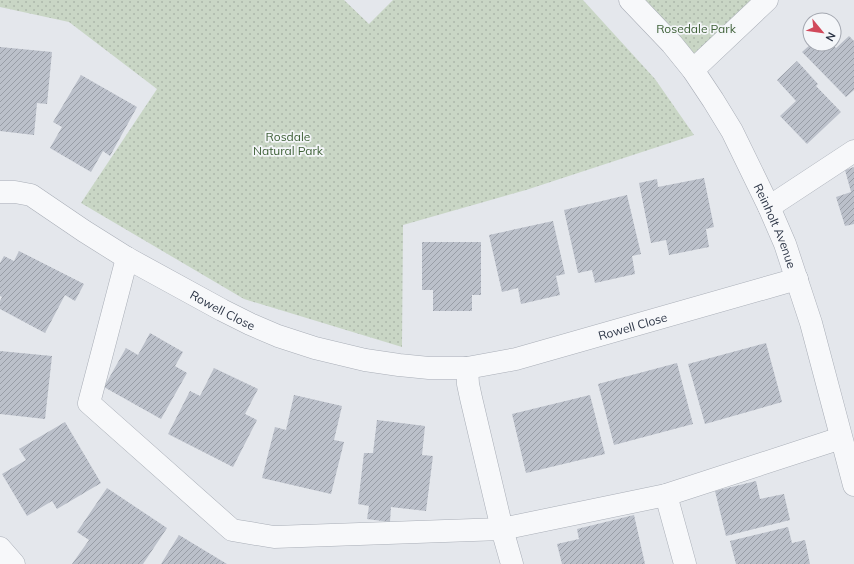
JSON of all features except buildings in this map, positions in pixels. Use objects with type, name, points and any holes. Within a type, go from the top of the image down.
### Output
[{"type":"street","name":"Reinholt Avenue","points":[[630,0],[672,44],[714,100],[732,131],[769,207],[785,244],[811,323],[854,485]]},
{"type":"street","points":[[693,70],[767,0]]},
{"type":"street","points":[[769,207],[854,151]]},
{"type":"street","name":"Rowell Close","points":[[0,192],[16,192],[32,195],[84,231],[127,258],[250,324],[278,336],[315,348],[366,360],[399,365],[429,368],[467,368],[516,359],[797,279]]},
{"type":"street","points":[[127,258],[89,404],[232,530],[274,537],[502,529],[666,495],[841,438]]},
{"type":"street","points":[[467,368],[470,398],[512,564]]},
{"type":"street","points":[[666,495],[685,564]]},
{"type":"street","points":[[0,548],[14,564]]},
{"type":"green space","name":"Rosdale Natural Park","points":[[0,0],[344,0],[369,24],[393,0],[583,0],[655,79],[694,135],[526,190],[403,225],[402,347],[244,299],[81,203],[157,89],[69,22],[0,7]]},
{"type":"green space","name":"Rosedale Park","points":[[630,0],[767,0],[693,70]]}]
